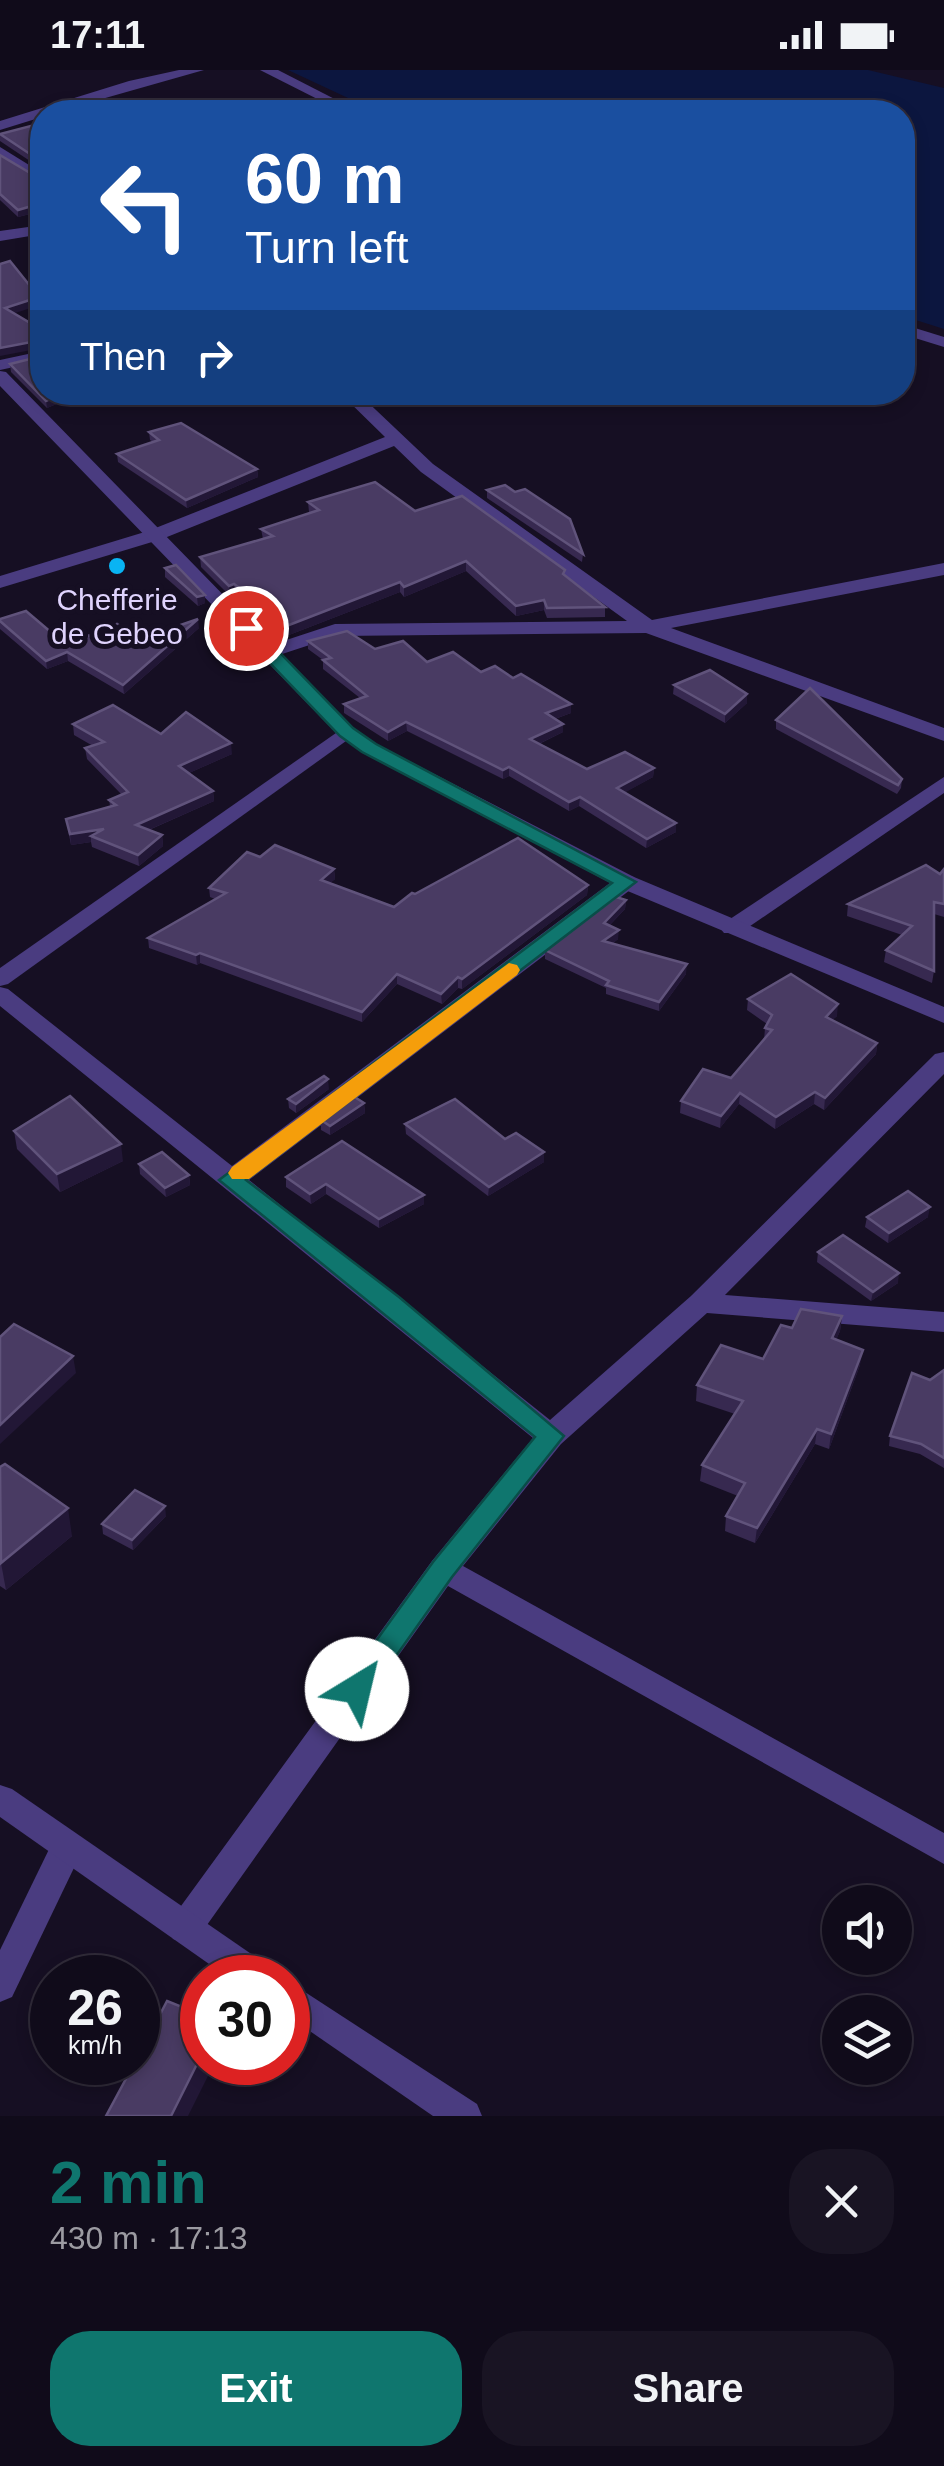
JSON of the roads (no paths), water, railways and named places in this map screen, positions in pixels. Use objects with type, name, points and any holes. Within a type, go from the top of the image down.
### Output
[{"type":"street","points":[[84,100],[197,70]]},
{"type":"street","points":[[267,70],[328,100]]},
{"type":"street","points":[[0,126],[30,117]]},
{"type":"street","points":[[0,151],[30,171]]},
{"type":"street","points":[[0,236],[30,232]]},
{"type":"street","points":[[915,333],[944,342]]},
{"type":"street","points":[[0,365],[30,359]]},
{"type":"street","points":[[0,376],[346,732],[369,748],[626,882],[944,1016]]},
{"type":"street","points":[[360,405],[427,468],[648,627],[944,735]]},
{"type":"street","points":[[0,582],[155,534],[394,440]]},
{"type":"street","points":[[269,652],[335,630],[648,627],[944,569]]},
{"type":"street","points":[[0,979],[346,732]]},
{"type":"street","points":[[732,928],[944,783]]},
{"type":"street","points":[[230,1180],[626,882]]},
{"type":"street","points":[[0,994],[551,1436]]},
{"type":"street","points":[[185,1928],[442,1570],[551,1436],[701,1303],[944,1060]]},
{"type":"street","points":[[701,1303],[944,1322]]},
{"type":"street","points":[[442,1570],[944,1850]]},
{"type":"street","points":[[0,1798],[224,1955]]},
{"type":"street","points":[[0,1986],[68,1846]]},
{"type":"street","points":[[310,2012],[464,2116]]},
{"type":"water","points":[[288,70],[868,70],[944,88],[944,329],[915,320],[915,100],[352,100]]},
{"type":"place","name":"Chefferie de Gebeo","points":[[117,566]]}]
